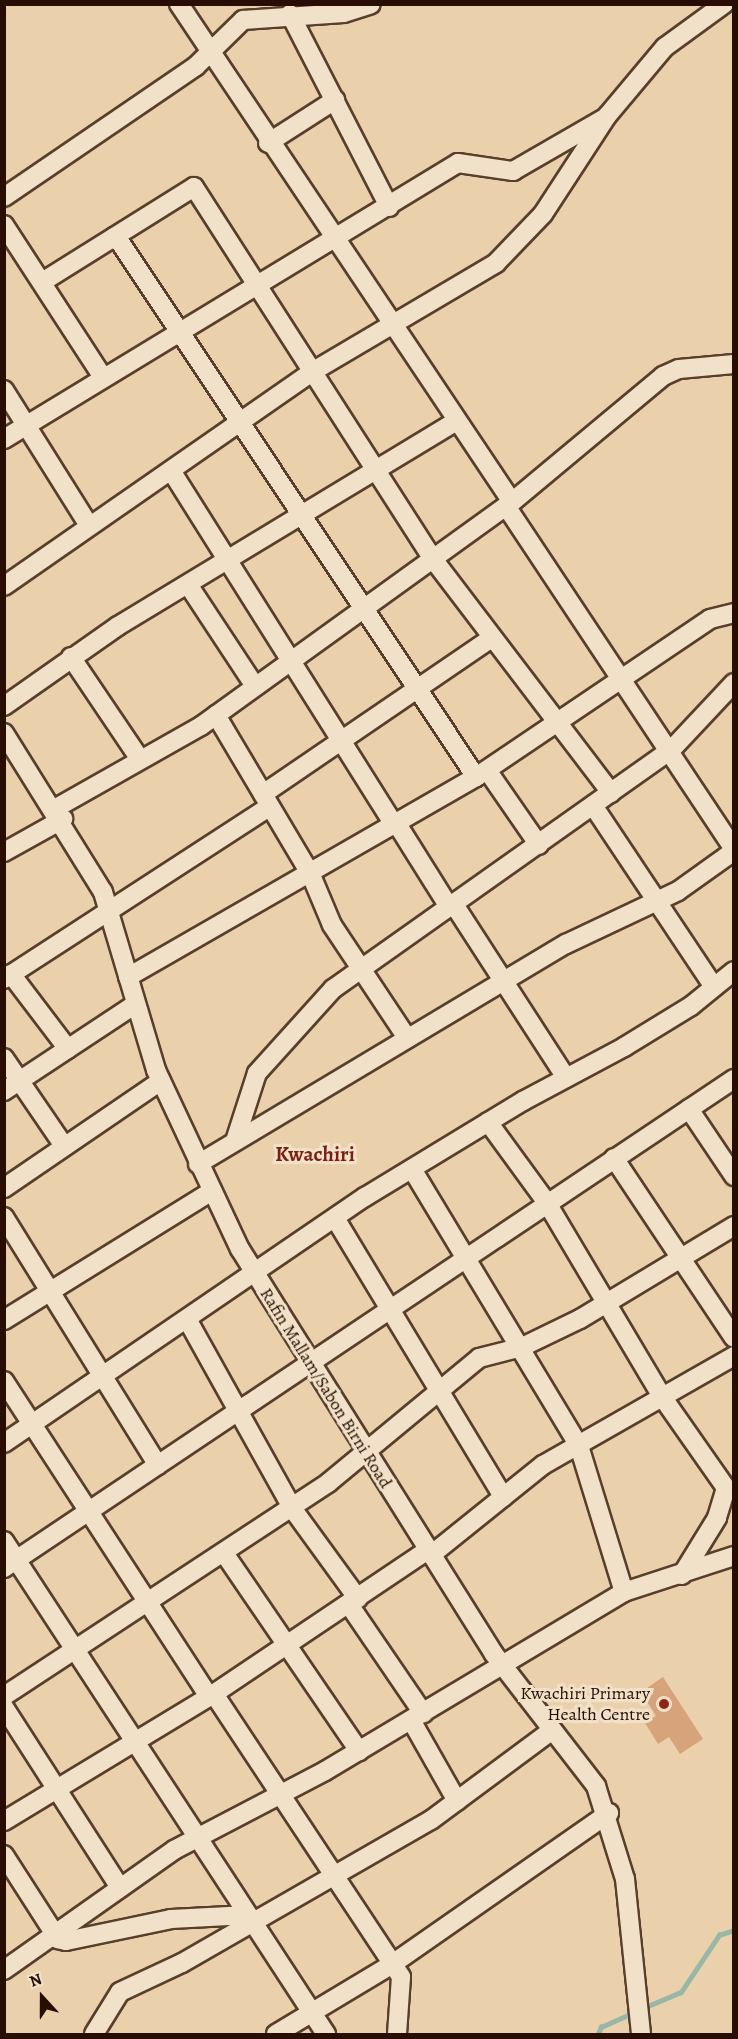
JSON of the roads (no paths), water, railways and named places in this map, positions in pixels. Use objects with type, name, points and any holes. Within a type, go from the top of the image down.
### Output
[{"type":"street","points":[[179,4],[268,143],[456,421],[509,504],[558,592],[623,677],[734,850],[659,900],[566,944],[198,1164]]},
{"type":"street","points":[[4,197],[81,148],[210,51],[243,20],[290,14],[344,13],[371,4]]},
{"type":"street","points":[[4,586],[88,524],[172,472],[240,426],[312,372],[390,326],[519,243],[607,116],[665,47],[712,7]]},
{"type":"street","points":[[290,14],[389,207]]},
{"type":"street","points":[[268,143],[335,100]]},
{"type":"street","points":[[4,439],[102,376],[389,207],[458,163],[513,171],[607,116]]},
{"type":"street","points":[[42,282],[194,187],[433,559],[611,794]]},
{"type":"street","points":[[4,225],[102,376]]},
{"type":"street","points":[[116,236],[298,515],[419,691],[481,774],[539,845]]},
{"type":"street","points":[[4,852],[139,758],[216,715],[433,559],[509,504],[663,376],[679,369],[734,364]]},
{"type":"street","points":[[4,390],[88,524]]},
{"type":"street","points":[[4,706],[71,657],[229,563],[298,515],[374,468],[456,421]]},
{"type":"street","points":[[172,472],[342,743],[566,1078]]},
{"type":"street","points":[[189,586],[255,686]]},
{"type":"street","points":[[128,977],[311,875],[481,774],[560,724],[623,677],[710,619],[734,614]]},
{"type":"street","points":[[68,1049],[8,976],[109,910],[492,638]]},
{"type":"street","points":[[71,657],[139,758]]},
{"type":"street","points":[[235,1141],[257,1073],[360,967],[594,807],[671,750],[730,695]]},
{"type":"street","points":[[216,715],[311,875],[332,925],[407,1038]]},
{"type":"street","name":"Rafin Mallam/Sabon Birni Road","points":[[4,733],[59,814],[109,910],[134,1005],[161,1081],[198,1164],[254,1274],[502,1665],[596,1786],[609,1813],[625,1879],[641,2034]]},
{"type":"street","points":[[594,807],[659,900],[714,987]]},
{"type":"street","points":[[4,1443],[335,1218],[488,1122],[634,1041],[734,971]]},
{"type":"street","points":[[4,1091],[134,1005]]},
{"type":"street","points":[[4,1059],[64,1146]]},
{"type":"street","points":[[10,1564],[312,1366],[389,1306],[734,1079]]},
{"type":"street","points":[[4,1188],[161,1081]]},
{"type":"street","points":[[689,1109],[734,1176]]},
{"type":"street","points":[[488,1122],[547,1203],[609,1301],[663,1398],[726,1488],[717,1518],[682,1575]]},
{"type":"street","points":[[614,1158],[683,1257],[734,1338]]},
{"type":"street","points":[[412,1169],[462,1258],[522,1347],[579,1446],[624,1592]]},
{"type":"street","points":[[4,1320],[48,1290],[212,1191]]},
{"type":"street","points":[[4,1217],[158,1465]]},
{"type":"street","points":[[335,1218],[389,1306],[438,1393],[503,1497]]},
{"type":"street","points":[[120,1888],[59,1789],[5,1708],[77,1648],[292,1508],[367,1453],[479,1358],[522,1347],[609,1301],[734,1226]]},
{"type":"street","points":[[187,1319],[292,1508],[354,1603],[417,1716],[457,1801]]},
{"type":"street","points":[[4,1821],[212,1696],[430,1552],[503,1497],[579,1446],[734,1356]]},
{"type":"street","points":[[4,1381],[92,1510],[148,1602],[392,1965],[403,1991],[397,2034]]},
{"type":"street","points":[[4,1541],[10,1564],[77,1648],[139,1740],[196,1837],[326,2034]]},
{"type":"street","points":[[224,1553],[291,1644],[359,1751]]},
{"type":"street","points":[[4,1970],[54,1932],[196,1837],[278,1796],[359,1751],[624,1592],[682,1575],[734,1556]]},
{"type":"street","points":[[94,2034],[120,1992],[251,1919],[334,1877],[457,1801],[551,1731]]},
{"type":"street","points":[[276,2034],[392,1965],[609,1813]]},
{"type":"street","points":[[4,1856],[54,1932],[66,1941],[171,1919],[223,1912],[251,1919]]},
{"type":"waterway","points":[[643,2008],[681,1992],[719,1935],[734,1930]]},
{"type":"waterway","points":[[598,2034],[601,2027],[635,2012]]},
{"type":"place","name":"Kwachiri Primary Health Centre","points":[[664,1704]]},
{"type":"district","name":"Kwachiri","points":[[315,1154]]}]
